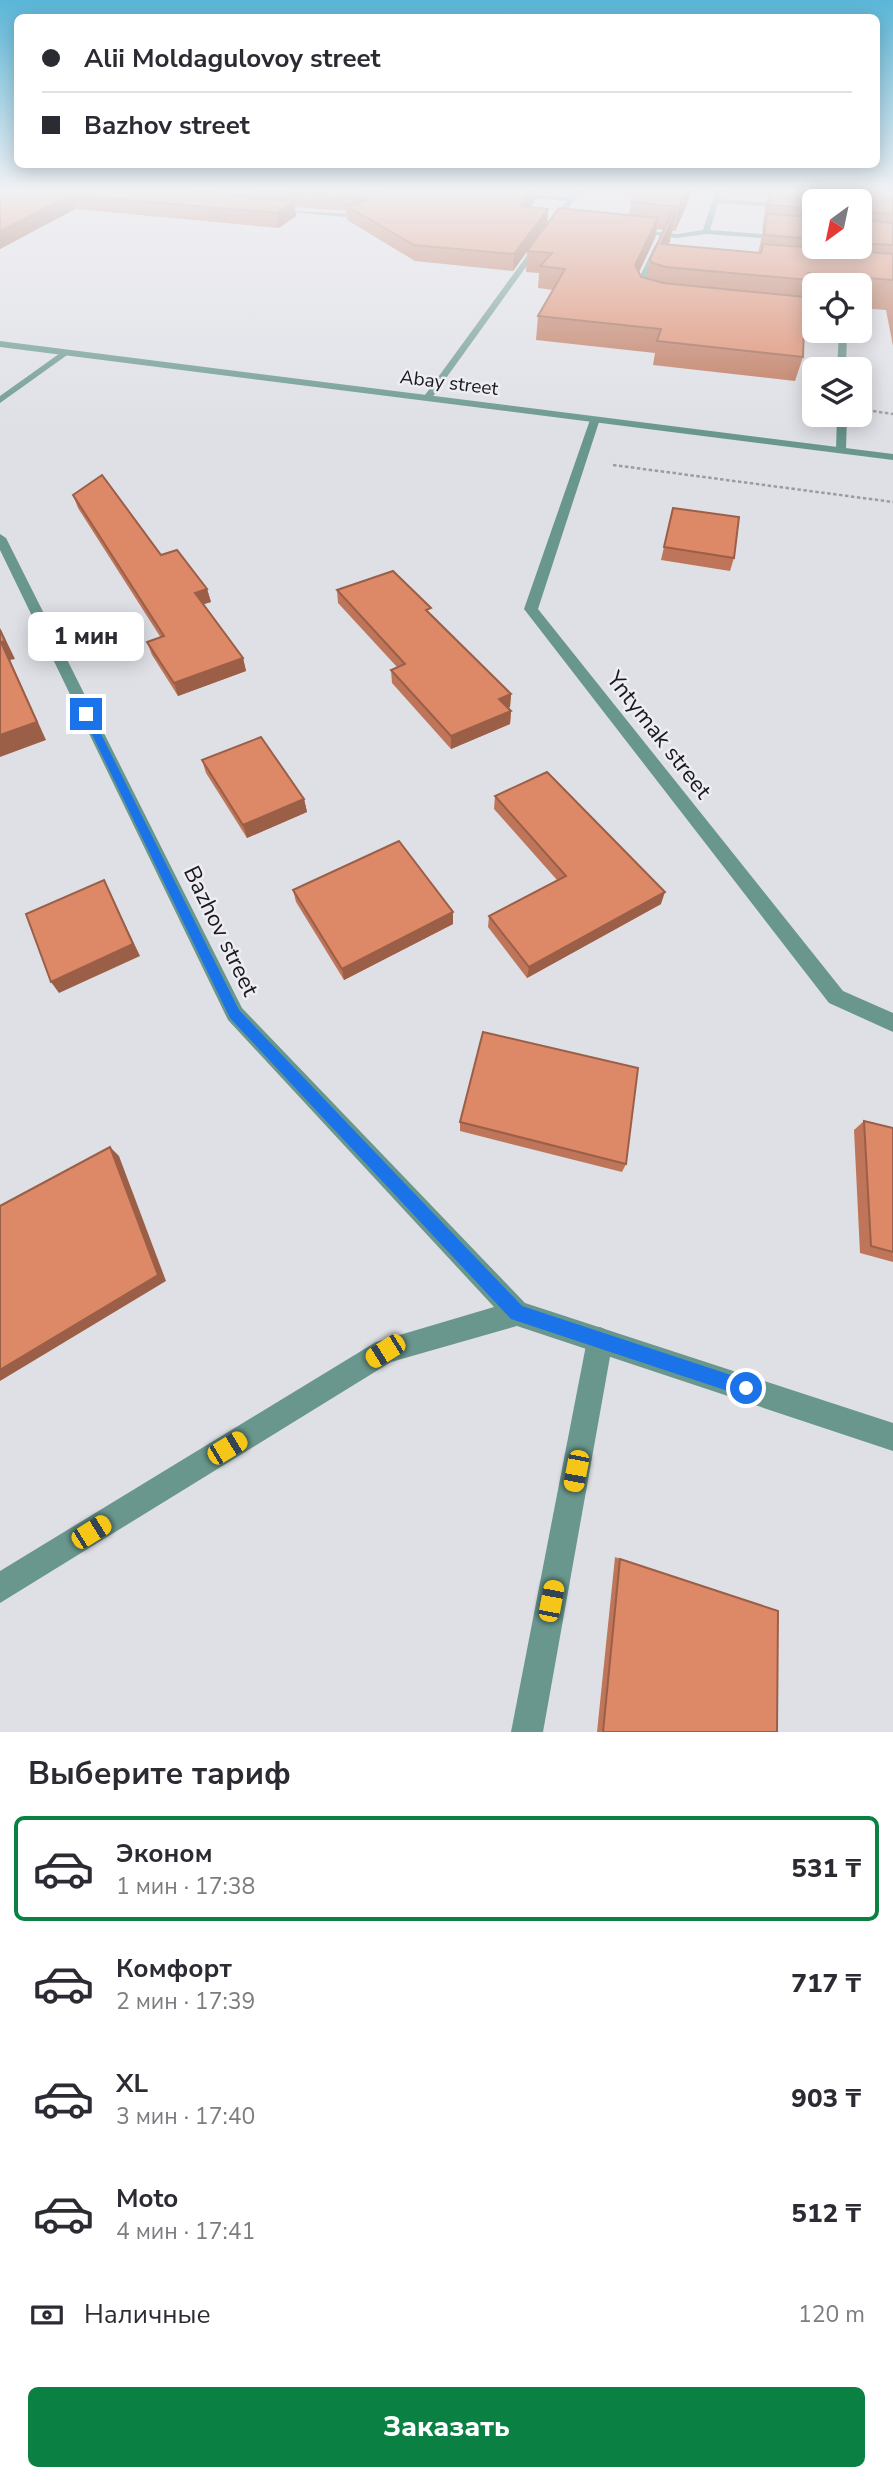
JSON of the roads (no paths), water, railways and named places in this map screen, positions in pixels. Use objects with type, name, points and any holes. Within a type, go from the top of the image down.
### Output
[{"type":"street","points":[[428,397],[522,270]]},
{"type":"street","points":[[647,270],[638,288],[643,296],[651,298]]},
{"type":"street","points":[[768,311],[802,315]]},
{"type":"street","name":"Abay street","points":[[0,344],[893,457]]},
{"type":"street","points":[[0,400],[66,352]]},
{"type":"street","name":"Yntymak street","points":[[595,419],[531,609],[836,997],[893,1023]]},
{"type":"street","points":[[841,450],[842,427]]},
{"type":"street","name":"Bazhov street","points":[[0,538],[234,1014],[517,1313]]},
{"type":"street","points":[[0,1588],[385,1351],[517,1313],[893,1437]]},
{"type":"street","points":[[527,1732],[600,1340]]}]
